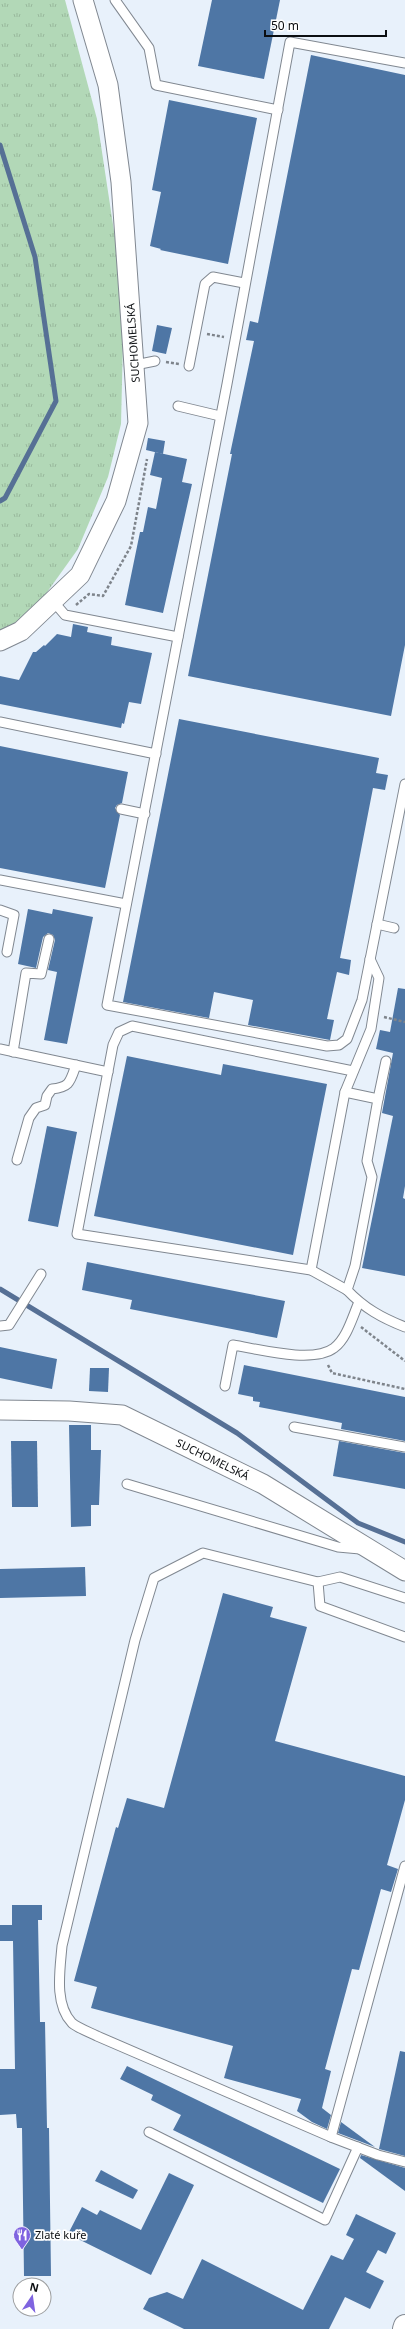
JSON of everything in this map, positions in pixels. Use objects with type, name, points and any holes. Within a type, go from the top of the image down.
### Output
[{"type":"street","name":"SUCHOMELSKÁ","points":[[0,641],[21,631],[80,575],[116,502],[138,423],[121,182],[108,85],[83,0]]},
{"type":"street","name":"SUCHOMELSKÁ","points":[[0,1410],[69,1411],[122,1415],[263,1484],[405,1571]]},
{"type":"lane","points":[[115,0],[149,48],[156,85],[278,110]]},
{"type":"lane","points":[[405,63],[290,42],[145,814],[107,1005],[327,1046],[339,1045],[348,1039],[362,1000],[405,784]]},
{"type":"lane","points":[[189,366],[205,284],[213,277],[244,283]]},
{"type":"lane","points":[[135,365],[155,361]]},
{"type":"lane","points":[[178,406],[220,416]]},
{"type":"lane","points":[[53,600],[65,615],[178,637]]},
{"type":"lane","points":[[0,722],[156,754]]},
{"type":"lane","points":[[121,809],[145,814]]},
{"type":"lane","points":[[0,880],[126,904]]},
{"type":"lane","points":[[0,910],[14,915],[7,952]]},
{"type":"lane","points":[[377,924],[394,928]]},
{"type":"lane","points":[[14,1052],[26,973],[41,974],[49,939]]},
{"type":"lane","points":[[311,1270],[345,1092],[352,1071],[371,1030],[374,1015],[379,978],[370,959]]},
{"type":"lane","points":[[352,1071],[132,1026],[119,1032],[113,1046],[77,1234],[311,1270],[348,1290],[359,1302],[382,1318],[405,1327]]},
{"type":"lane","points":[[0,1050],[108,1072]]},
{"type":"lane","points":[[348,1290],[355,1266],[372,1177],[367,1161],[386,1061]]},
{"type":"lane","points":[[16,1160],[29,1118],[36,1108],[45,1105],[47,1096],[52,1089],[64,1088],[71,1081],[76,1065]]},
{"type":"lane","points":[[345,1092],[378,1099]]},
{"type":"lane","points":[[0,1326],[9,1325],[41,1274]]},
{"type":"lane","points":[[225,1386],[233,1345],[312,1357],[333,1349],[346,1333],[359,1302]]},
{"type":"lane","points":[[294,1427],[405,1447]]},
{"type":"lane","points":[[127,1484],[338,1546],[371,1550]]},
{"type":"lane","points":[[405,1598],[340,1577],[318,1582],[203,1553],[154,1578],[135,1640],[62,1946],[60,1970],[62,2008],[73,2023],[96,2036],[331,2137],[405,2162]]},
{"type":"lane","points":[[318,1582],[320,1606],[405,1638]]},
{"type":"lane","points":[[331,2137],[405,1866]]},
{"type":"lane","points":[[149,2132],[325,2220],[358,2147]]},
{"type":"path","points":[[196,331],[234,339]]},
{"type":"path","points":[[155,361],[189,366]]},
{"type":"path","points":[[65,615],[89,594],[103,596],[131,546],[149,452]]},
{"type":"path","points":[[374,1015],[405,1022]]},
{"type":"path","points":[[352,1320],[405,1361]]},
{"type":"path","points":[[323,1353],[332,1373],[405,1389]]},
{"type":"green space","points":[[0,0],[65,0],[97,119],[117,251],[123,340],[121,424],[108,477],[78,549],[30,616],[0,631]]},
{"type":"building","points":[[212,0],[280,0],[264,79],[198,66]]},
{"type":"building","points":[[311,55],[405,75],[405,645],[391,716],[188,676],[232,454],[230,454],[254,341],[246,340],[250,321],[258,323]]},
{"type":"building","points":[[169,100],[257,118],[228,264],[160,250],[161,249],[150,246],[161,192],[152,190]]},
{"type":"building","points":[[157,325],[172,328],[166,354],[152,351]]},
{"type":"building","points":[[148,438],[165,441],[163,454],[146,450]]},
{"type":"building","points":[[155,452],[187,459],[182,482],[192,484],[163,613],[125,605],[140,532],[143,532],[148,507],[156,509],[162,478],[150,475]]},
{"type":"building","points":[[73,624],[88,627],[87,632],[112,637],[111,645],[152,653],[141,704],[129,702],[124,724],[122,723],[121,728],[0,704],[0,676],[19,680],[33,652],[36,652],[44,645],[45,646],[57,634],[71,637]]},
{"type":"building","points":[[179,719],[379,758],[376,773],[388,775],[385,790],[373,788],[340,958],[351,960],[349,975],[337,972],[327,1019],[334,1020],[330,1040],[248,1025],[253,1000],[214,992],[209,1018],[123,1002]]},
{"type":"building","points":[[0,746],[128,772],[122,803],[117,805],[115,808],[120,815],[105,888],[0,868]]},
{"type":"building","points":[[28,909],[52,914],[53,909],[93,917],[67,1044],[44,1040],[57,972],[48,970],[55,940],[53,935],[48,933],[43,937],[36,968],[18,964]]},
{"type":"building","points":[[398,988],[405,989],[405,1186],[403,1198],[405,1199],[405,1276],[362,1268],[393,1116],[382,1113],[393,1053],[376,1049],[380,1030],[390,1032]]},
{"type":"building","points":[[127,1056],[221,1075],[223,1064],[327,1084],[293,1255],[94,1216]]},
{"type":"building","points":[[47,1126],[77,1132],[58,1227],[28,1221]]},
{"type":"building","points":[[87,1262],[285,1301],[277,1338],[130,1309],[132,1300],[82,1290]]},
{"type":"building","points":[[0,1347],[57,1359],[52,1389],[0,1378]]},
{"type":"building","points":[[244,1365],[405,1397],[405,1441],[341,1429],[342,1423],[259,1407],[260,1402],[253,1401],[253,1397],[238,1394]]},
{"type":"building","points":[[90,1368],[109,1368],[108,1392],[89,1391]]},
{"type":"building","points":[[69,1425],[91,1425],[91,1450],[101,1450],[99,1505],[91,1505],[91,1526],[71,1527]]},
{"type":"building","points":[[11,1441],[37,1441],[38,1507],[12,1507]]},
{"type":"building","points":[[339,1441],[405,1453],[405,1489],[333,1476]]},
{"type":"building","points":[[85,1567],[86,1596],[0,1598],[0,1569]]},
{"type":"building","points":[[223,1593],[273,1607],[270,1617],[307,1627],[275,1741],[405,1776],[405,1800],[387,1865],[398,1869],[391,1892],[381,1889],[359,1970],[352,1969],[325,2069],[331,2071],[322,2108],[331,2115],[327,2129],[312,2122],[297,2111],[301,2099],[224,2078],[233,2046],[91,2008],[97,1987],[74,1981],[116,1827],[118,1828],[127,1798],[164,1808]]},
{"type":"building","points":[[12,1905],[42,1905],[42,1920],[38,1920],[40,2022],[45,2022],[47,2128],[49,2128],[51,2276],[24,2276],[22,2128],[17,2128],[16,2114],[0,2115],[0,2069],[15,2069],[13,1941],[0,1941],[0,1925],[12,1925]]},
{"type":"building","points":[[400,2051],[405,2052],[405,2156],[379,2149]]},
{"type":"building","points":[[127,2066],[340,2169],[323,2203],[173,2130],[181,2115],[151,2100],[153,2095],[120,2079]]},
{"type":"building","points":[[341,2122],[375,2147],[338,2133]]},
{"type":"building","points":[[361,2155],[405,2168],[405,2191],[360,2158]]},
{"type":"building","points":[[101,2170],[138,2190],[133,2199],[95,2181]]},
{"type":"building","points":[[169,2173],[194,2185],[151,2275],[68,2234],[82,2207],[97,2215],[100,2210],[141,2230]]},
{"type":"building","points":[[356,2214],[396,2233],[386,2254],[378,2250],[366,2272],[384,2281],[370,2309],[345,2297],[329,2329],[184,2329],[143,2309],[149,2298],[167,2292],[183,2299],[202,2259],[303,2310],[331,2255],[343,2260],[354,2239],[346,2235]]},
{"type":"waterway","points":[[0,145],[35,257],[56,401],[5,498],[0,501]]},
{"type":"waterway","points":[[0,1289],[237,1433],[358,1523],[405,1542]]},
{"type":"place","name":"Zlaté kuře","points":[[22,2250]]}]
